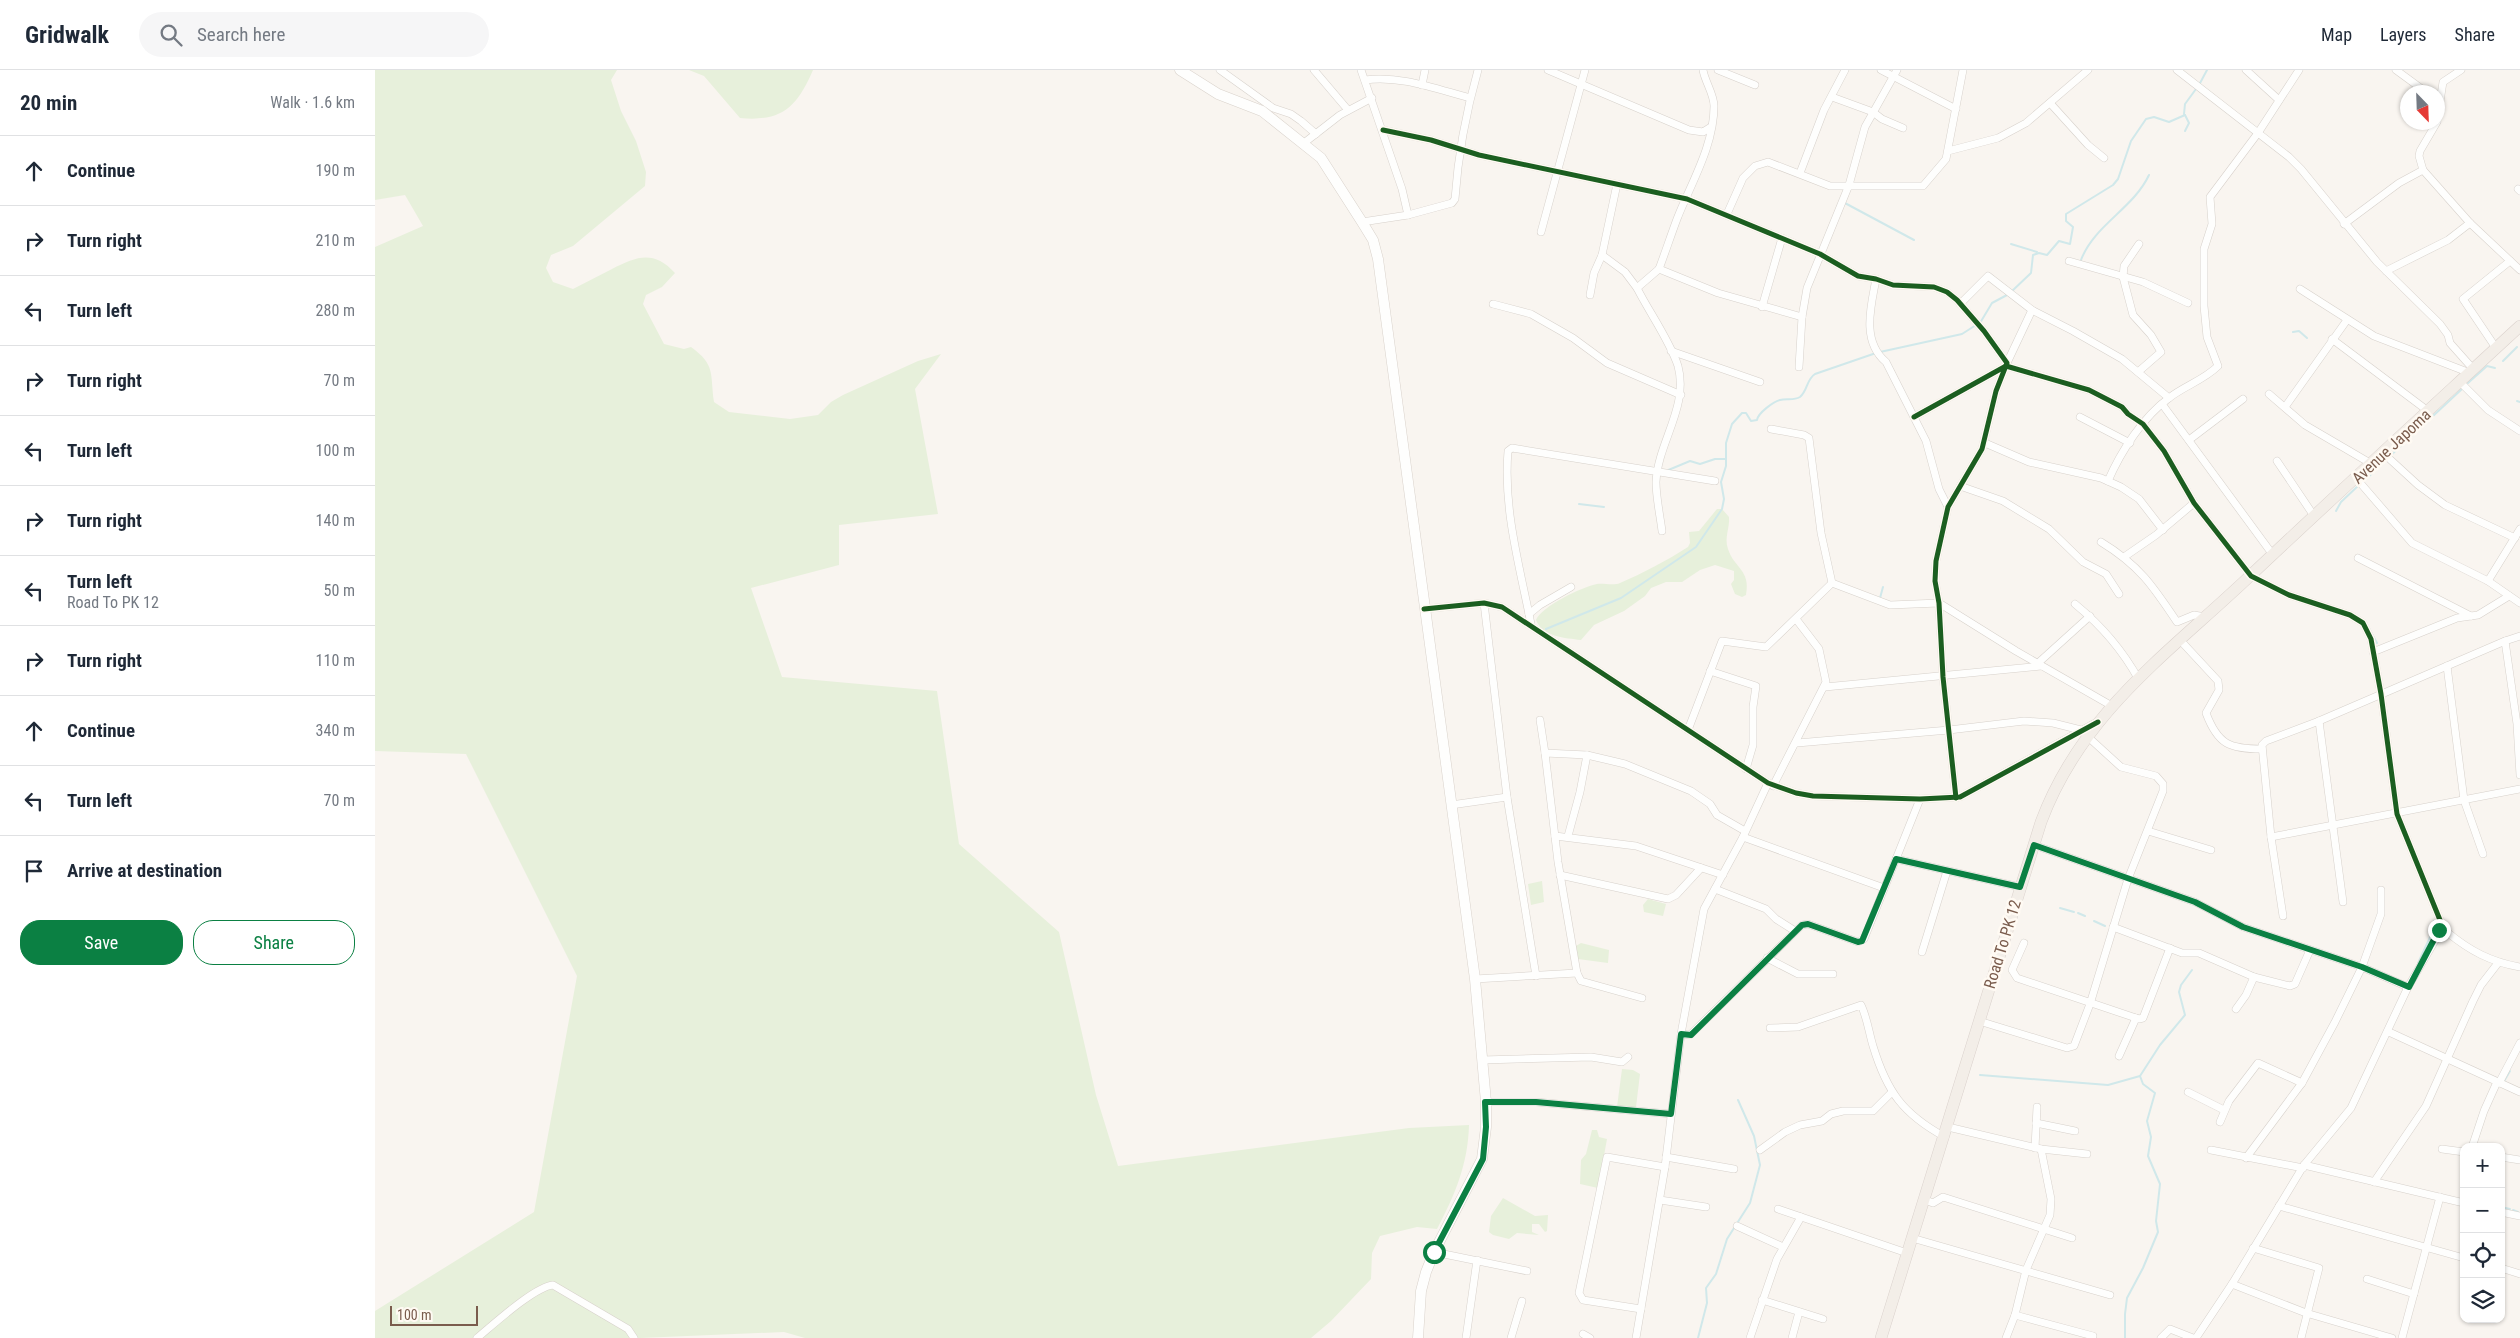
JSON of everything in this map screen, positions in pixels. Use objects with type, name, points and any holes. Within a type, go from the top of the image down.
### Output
[{"type":"main road","points":[[1180,70],[1218,94],[1262,111],[1304,143],[1328,168],[1363,222],[1373,240],[1379,259],[1424,609],[1475,980],[1486,1127],[1483,1159],[1434,1252],[1421,1291],[1417,1338]]},
{"type":"main road","name":"Avenue Japoma","points":[[2262,565],[2370,463],[2519,329]]},
{"type":"main road","name":"Road To PK 12","points":[[1881,1338],[1923,1199],[1947,1132],[2020,887],[2055,786],[2084,733],[2098,722],[2180,640],[2262,565]]},
{"type":"street","points":[[1220,70],[1273,108],[1291,114],[1315,134]]},
{"type":"street","points":[[1314,70],[1348,110]]},
{"type":"street","points":[[1361,70],[1383,130],[1402,189],[1408,215]]},
{"type":"street","points":[[1422,85],[1425,70]]},
{"type":"street","points":[[1363,222],[1408,215],[1452,203],[1455,199],[1460,150],[1470,98],[1478,70]]},
{"type":"street","points":[[1548,70],[1689,130],[1703,132],[1711,127]]},
{"type":"street","points":[[1541,232],[1585,70]]},
{"type":"street","points":[[1637,288],[1659,269],[1678,217],[1687,199],[1711,127],[1713,101],[1703,70]]},
{"type":"street","points":[[1718,70],[1755,85]]},
{"type":"street","points":[[1801,174],[1824,110],[1845,70]]},
{"type":"street","points":[[1881,70],[1895,73],[1956,109]]},
{"type":"street","points":[[1727,214],[1740,182],[1755,166],[1768,162],[1825,184],[1849,186],[1923,186],[1946,159],[1963,70]]},
{"type":"street","points":[[1948,151],[2009,133],[2026,123],[2088,70]]},
{"type":"street","points":[[2177,70],[2301,169],[2344,224],[2386,271],[2440,324],[2448,335],[2450,343],[2472,371]]},
{"type":"street","points":[[2246,70],[2279,100]]},
{"type":"street","points":[[2108,481],[2115,466],[2143,424],[2162,404],[2218,366],[2207,337],[2204,306],[2204,249],[2212,224],[2209,200],[2211,194],[2258,133],[2299,70]]},
{"type":"street","points":[[2397,70],[2417,85]]},
{"type":"street","points":[[2442,85],[2443,82],[2461,70]]},
{"type":"street","points":[[1799,367],[1802,317],[1807,288],[1849,186],[1865,127],[1895,73]]},
{"type":"street","points":[[1365,80],[1381,74],[1470,98]]},
{"type":"street","points":[[1832,97],[1873,112],[1882,119],[1903,128]]},
{"type":"street","points":[[1304,143],[1348,110],[1372,98]]},
{"type":"street","points":[[2050,103],[2088,145],[2104,158]]},
{"type":"street","points":[[1383,130],[1431,140],[1460,150],[1687,199],[1820,254],[1858,276],[1876,278],[1893,285],[1934,287],[1947,292],[1960,304],[1985,331],[2006,359],[2007,364]]},
{"type":"street","points":[[2432,130],[2420,151],[2419,156],[2423,170],[2470,223],[2520,270]]},
{"type":"street","points":[[2344,224],[2399,183],[2423,170]]},
{"type":"street","points":[[1590,295],[1594,273],[1602,255],[1617,184]]},
{"type":"street","points":[[2386,271],[2448,240],[2470,223]]},
{"type":"street","points":[[1762,306],[1783,238]]},
{"type":"street","points":[[2137,372],[2161,352],[2151,335],[2133,315],[2123,277],[2124,266],[2139,244]]},
{"type":"street","points":[[1602,255],[1625,272],[1637,288],[1677,365],[1681,395],[1656,482],[1662,531]]},
{"type":"street","points":[[2069,261],[2143,282],[2188,303]]},
{"type":"street","points":[[2496,348],[2463,299],[2511,261]]},
{"type":"street","points":[[1659,269],[1718,293],[1802,317]]},
{"type":"street","points":[[1960,304],[1987,275],[2032,310],[2110,352],[2169,398]]},
{"type":"street","points":[[1876,278],[1868,325],[1878,351],[1886,362],[1926,441],[1939,489],[1948,507]]},
{"type":"street","points":[[2300,289],[2317,298],[2347,320],[2374,336],[2472,371]]},
{"type":"street","points":[[1493,304],[1531,314],[1573,338],[1612,365],[1681,395]]},
{"type":"street","points":[[1956,798],[1943,677],[1939,603],[1935,571],[1948,507],[1979,456],[1985,442],[1996,391],[2032,310]]},
{"type":"street","points":[[2285,408],[2347,320]]},
{"type":"street","points":[[2332,339],[2428,411]]},
{"type":"street","points":[[1671,351],[1760,382]]},
{"type":"street","points":[[1914,416],[2007,364],[2089,390],[2122,407],[2128,414],[2143,424],[2164,451],[2194,503],[2251,576],[2289,595],[2357,618],[2368,630],[2373,652],[2381,694],[2397,814],[2443,930],[2471,951],[2497,962],[2520,967]]},
{"type":"street","points":[[2460,382],[2488,410],[2520,431]]},
{"type":"street","points":[[2269,394],[2305,425],[2370,463]]},
{"type":"street","points":[[2189,440],[2243,399]]},
{"type":"street","points":[[2162,404],[2273,555]]},
{"type":"street","points":[[2080,418],[2130,443]]},
{"type":"street","points":[[1771,429],[1804,435],[1809,438],[1821,533],[1832,582]]},
{"type":"street","points":[[1985,442],[2029,462],[2108,481],[2139,499],[2163,530]]},
{"type":"street","points":[[1531,624],[1512,530],[1506,479],[1508,451],[1515,448],[1715,481]]},
{"type":"street","points":[[2382,452],[2418,485],[2445,504],[2517,537]]},
{"type":"street","points":[[2277,461],[2314,516]]},
{"type":"street","points":[[2356,478],[2412,543],[2488,581],[2520,603]]},
{"type":"street","points":[[1960,486],[2003,501],[2049,529],[2083,562],[2106,574],[2119,594]]},
{"type":"street","points":[[2124,557],[2163,530],[2194,503]]},
{"type":"street","points":[[2488,581],[2517,537],[2520,528]]},
{"type":"street","points":[[2101,542],[2124,557],[2150,581],[2177,622],[2194,615],[2205,617]]},
{"type":"street","points":[[2357,558],[2473,616]]},
{"type":"street","points":[[1832,582],[1890,605],[1939,603],[2039,665],[2112,706]]},
{"type":"street","points":[[1688,730],[1723,641],[1766,647],[1832,582]]},
{"type":"street","points":[[1529,614],[1540,605],[1571,587]]},
{"type":"street","points":[[2373,652],[2457,618],[2473,616],[2509,596]]},
{"type":"street","points":[[1484,603],[1507,797],[1535,976]]},
{"type":"street","points":[[1424,609],[1484,603],[1503,607],[1771,785],[1813,796],[1920,799],[1965,796],[2084,733]]},
{"type":"street","points":[[2075,604],[2090,616],[2122,652],[2139,680]]},
{"type":"street","points":[[1825,688],[1943,677],[2039,665],[2090,616]]},
{"type":"street","points":[[1636,1338],[1665,1167],[1681,1034],[1704,908],[1771,785],[1797,743],[1825,688],[1824,668],[1819,649],[1796,618]]},
{"type":"street","points":[[2283,916],[2271,837],[2262,745],[2266,741],[2319,721],[2520,636]]},
{"type":"street","points":[[2180,640],[2219,681],[2219,690],[2206,713],[2219,737],[2223,742],[2235,748],[2262,749]]},
{"type":"street","points":[[2505,641],[2518,724],[2520,775]]},
{"type":"street","points":[[2447,666],[2464,800],[2483,854]]},
{"type":"street","points":[[1710,671],[1756,686],[1753,707],[1753,745],[1746,769]]},
{"type":"street","points":[[1540,720],[1560,875],[1577,973],[1581,981],[1642,998]]},
{"type":"street","points":[[1797,743],[1949,730],[2024,721],[2053,723],[2084,733],[2121,767],[2156,776],[2163,784],[2163,791],[2128,879],[2090,1004],[2072,1048],[1979,1021]]},
{"type":"street","points":[[2319,721],[2343,902]]},
{"type":"street","points":[[1545,753],[1587,755],[1625,764],[1691,791],[1710,804],[1717,815],[1744,834],[1885,888]]},
{"type":"street","points":[[1568,836],[1580,792],[1587,755]]},
{"type":"street","points":[[2271,837],[2520,789]]},
{"type":"street","points":[[1451,804],[1507,797]]},
{"type":"street","points":[[1681,1034],[1691,1035],[1802,925],[1808,924],[1858,942],[1862,941],[1920,799]]},
{"type":"street","points":[[2148,831],[2211,850]]},
{"type":"street","points":[[1555,836],[1568,836],[1650,849],[1723,875]]},
{"type":"street","points":[[2034,845],[2195,902],[2243,927],[2362,967],[2409,987]]},
{"type":"street","points":[[1896,859],[2020,887]]},
{"type":"street","points":[[1560,875],[1668,899],[1676,895],[1701,868]]},
{"type":"street","points":[[1922,952],[1947,871]]},
{"type":"street","points":[[1715,889],[1766,909],[1776,919],[1795,931]]},
{"type":"street","points":[[2246,1158],[2302,1083],[2362,967],[2381,914],[2381,890]]},
{"type":"street","points":[[2113,927],[2182,953],[2199,953],[2253,977],[2293,986],[2310,950]]},
{"type":"street","points":[[2161,1338],[2170,1329],[2195,1338],[2232,1284],[2304,1167],[2351,1108],[2409,987],[2443,930]]},
{"type":"street","points":[[2023,944],[2012,970],[2014,976],[2090,1004],[2136,1018],[2143,1018],[2170,948]]},
{"type":"street","points":[[1767,958],[1798,974],[1833,974]]},
{"type":"street","points":[[2374,1182],[2426,1106],[2481,985],[2497,962]]},
{"type":"street","points":[[1475,980],[1577,973]]},
{"type":"street","points":[[2236,1009],[2246,995],[2253,977]]},
{"type":"street","points":[[1770,1028],[1798,1027],[1861,1005],[1874,1049],[1892,1092],[1909,1114],[1947,1132],[2038,1149],[2087,1154]]},
{"type":"street","points":[[2119,1056],[2136,1018]]},
{"type":"street","points":[[2389,1032],[2520,1092]]},
{"type":"street","points":[[2474,1143],[2498,1082],[2520,1043]]},
{"type":"street","points":[[1482,1060],[1591,1057],[1622,1062],[1628,1057]]},
{"type":"street","points":[[2220,1122],[2224,1110],[2258,1063],[2302,1083]]},
{"type":"street","points":[[1761,1150],[1785,1132],[1800,1125],[1822,1121],[1831,1114],[1843,1111],[1873,1111],[1892,1092]]},
{"type":"street","points":[[2188,1092],[2224,1110]]},
{"type":"street","points":[[1485,1102],[1536,1102],[1671,1114]]},
{"type":"street","points":[[2006,1338],[2015,1315],[2026,1270],[2051,1208],[2038,1149],[2037,1107]]},
{"type":"street","points":[[2036,1123],[2075,1131]]},
{"type":"street","points":[[2442,1149],[2460,1151]]},
{"type":"street","points":[[2211,1150],[2246,1158],[2304,1167],[2460,1202]]},
{"type":"street","points":[[1641,1309],[1583,1300],[1579,1293],[1607,1157],[1665,1167]]},
{"type":"street","points":[[1666,1157],[1734,1170]]},
{"type":"street","points":[[2505,1157],[2519,1157]]},
{"type":"street","points":[[1923,1199],[1933,1203],[1943,1197],[2072,1238]]},
{"type":"street","points":[[2402,1338],[2440,1197]]},
{"type":"street","points":[[1660,1200],[1706,1207]]},
{"type":"street","points":[[2279,1206],[2460,1257]]},
{"type":"street","points":[[1778,1210],[1907,1253]]},
{"type":"street","points":[[2505,1213],[2520,1216]]},
{"type":"street","points":[[1750,1338],[1762,1300],[1783,1247],[1801,1217]]},
{"type":"street","points":[[1737,1226],[1783,1247]]},
{"type":"street","points":[[1912,1238],[2110,1295]]},
{"type":"street","points":[[2253,1248],[2319,1268],[2301,1338]]},
{"type":"street","points":[[1434,1252],[1527,1271]]},
{"type":"street","points":[[1466,1338],[1477,1260]]},
{"type":"street","points":[[2505,1269],[2520,1274]]},
{"type":"street","points":[[2367,1279],[2414,1294]]},
{"type":"street","points":[[2232,1284],[2306,1313],[2392,1338]]},
{"type":"street","points":[[477,1338],[513,1308],[543,1288],[553,1285],[628,1329],[634,1338]]},
{"type":"street","points":[[1762,1300],[1823,1319]]},
{"type":"street","points":[[1511,1338],[1522,1301]]},
{"type":"street","points":[[1792,1338],[1799,1312]]},
{"type":"street","points":[[2015,1315],[2093,1336]]},
{"type":"green space","points":[[375,70],[617,70],[611,80],[621,111],[636,141],[646,172],[645,186],[573,246],[551,255],[546,268],[553,282],[573,289],[621,264],[637,258],[652,258],[667,266],[675,273],[662,287],[646,295],[643,304],[664,344],[684,349],[691,347],[705,359],[712,377],[714,402],[729,412],[790,419],[818,415],[831,402],[843,395],[918,361],[941,354],[915,389],[938,514],[839,525],[839,565],[751,588],[782,677],[937,691],[959,844],[1059,932],[1096,1095],[1118,1166],[1409,1128],[1469,1125],[1466,1153],[1459,1179],[1437,1229],[1417,1227],[1380,1236],[1372,1253],[1371,1279],[1331,1321],[1311,1338],[805,1338],[784,1332],[640,1338],[375,1338],[375,1311],[534,1212],[577,976],[466,754],[375,751],[375,247],[423,226],[405,195],[375,200]]},
{"type":"green space","points":[[689,70],[813,70],[801,94],[794,103],[777,114],[755,119],[740,118],[704,76]]},
{"type":"green space","points":[[1717,509],[1722,509],[1729,517],[1727,545],[1731,555],[1744,574],[1747,587],[1746,595],[1742,597],[1735,594],[1731,584],[1734,580],[1734,571],[1715,565],[1700,570],[1682,582],[1666,582],[1651,588],[1645,596],[1624,611],[1594,625],[1581,640],[1555,636],[1539,626],[1536,620],[1540,615],[1563,598],[1597,584],[1620,583],[1688,547],[1690,543],[1689,532],[1699,531]]},
{"type":"green space","points":[[1542,881],[1544,902],[1531,905],[1528,884]]},
{"type":"green space","points":[[1648,899],[1666,904],[1663,916],[1644,912],[1643,905]]},
{"type":"green space","points":[[1581,943],[1609,950],[1608,963],[1578,959],[1576,946]]},
{"type":"green space","points":[[1622,1069],[1633,1070],[1640,1074],[1636,1107],[1631,1110],[1617,1107]]},
{"type":"green space","points":[[1592,1130],[1597,1130],[1599,1137],[1607,1139],[1598,1188],[1580,1184],[1581,1160],[1586,1154]]},
{"type":"green space","points":[[1503,1198],[1535,1216],[1548,1215],[1547,1231],[1545,1232],[1539,1224],[1532,1224],[1532,1232],[1539,1235],[1517,1233],[1509,1239],[1493,1235],[1489,1232],[1491,1216]]},
{"type":"waterway","points":[[2199,85],[2207,70]]},
{"type":"waterway","points":[[2184,114],[2185,104],[2196,89]]},
{"type":"waterway","points":[[2185,115],[2189,123],[2185,131]]},
{"type":"waterway","points":[[2011,292],[2031,273],[2033,255],[2039,253],[2047,255],[2059,241],[2070,244],[2073,227],[2066,221],[2066,214],[2113,185],[2118,179],[2131,141],[2146,119],[2154,117],[2169,122],[2185,115]]},
{"type":"waterway","points":[[2081,260],[2095,237],[2133,198],[2149,175]]},
{"type":"waterway","points":[[1843,202],[1914,240]]},
{"type":"waterway","points":[[2011,244],[2037,252]]},
{"type":"waterway","points":[[1980,323],[1992,303],[2007,295]]},
{"type":"waterway","points":[[1880,352],[1962,334],[1976,325]]},
{"type":"waterway","points":[[2293,332],[2299,331],[2307,338]]},
{"type":"waterway","points":[[2503,361],[2517,347]]},
{"type":"waterway","points":[[1546,629],[1621,598],[1696,547],[1722,509],[1724,499],[1721,482],[1726,466],[1726,443],[1732,424],[1742,413],[1746,413],[1751,421],[1757,420],[1763,411],[1774,403],[1780,400],[1800,397],[1815,374],[1876,353]]},
{"type":"waterway","points":[[2468,383],[2487,366],[2495,368]]},
{"type":"waterway","points":[[2390,456],[2463,388]]},
{"type":"waterway","points":[[1666,471],[1690,461],[1700,464],[1715,459],[1725,459]]},
{"type":"waterway","points":[[2363,482],[2386,460]]},
{"type":"waterway","points":[[2336,511],[2341,502],[2359,485]]},
{"type":"waterway","points":[[1579,504],[1604,507]]},
{"type":"waterway","points":[[1880,598],[1883,587]]},
{"type":"waterway","points":[[2367,625],[2377,643]]},
{"type":"waterway","points":[[2060,908],[2074,912]]},
{"type":"waterway","points":[[2078,913],[2085,916]]},
{"type":"waterway","points":[[2094,921],[2105,926]]},
{"type":"waterway","points":[[2418,963],[2432,933],[2434,921]]},
{"type":"waterway","points":[[1980,1075],[2108,1085],[2140,1076],[2160,1045],[2185,1015],[2179,992],[2181,985],[2192,970]]},
{"type":"waterway","points":[[2503,1083],[2510,1071]]},
{"type":"waterway","points":[[2125,1338],[2127,1298],[2143,1268],[2158,1232],[2156,1221],[2160,1184],[2148,1156],[2151,1137],[2147,1121],[2155,1093],[2143,1084],[2140,1076]]},
{"type":"waterway","points":[[1698,1338],[1707,1303],[1706,1288],[1716,1274],[1727,1239],[1750,1203],[1760,1165],[1754,1136],[1738,1100]]},
{"type":"waterway","points":[[2505,1208],[2510,1209]]},
{"type":"waterway","points":[[2513,1210],[2518,1212]]},
{"type":"cycle path","points":[[1383,130],[1431,140],[1479,155],[1687,199],[1820,254],[1858,276],[1876,279],[1893,285],[1934,287],[1947,292],[1957,300],[1984,331],[2007,363],[1996,391],[1982,449],[1948,507],[1936,561],[1935,581],[1939,603],[1943,677],[1956,798]]},
{"type":"cycle path","points":[[1914,417],[2006,366],[2089,390],[2122,407],[2128,414],[2143,424],[2164,451],[2194,503],[2251,576],[2289,595],[2350,615],[2363,623],[2371,639],[2381,694],[2397,814],[2442,925]]},
{"type":"cycle path","points":[[1424,609],[1484,603],[1502,607],[1768,783],[1796,793],[1813,796],[1920,799],[1960,797],[2098,722]]},
{"type":"route","points":[[1434,1252],[1483,1159],[1486,1127],[1485,1102],[1536,1102],[1564,1106],[1671,1114],[1681,1034],[1691,1035],[1802,925],[1808,924],[1858,942],[1862,941],[1896,859],[2020,887],[2034,845],[2195,902],[2243,927],[2362,967],[2409,987],[2431,944],[2440,932],[2439,930]]}]
